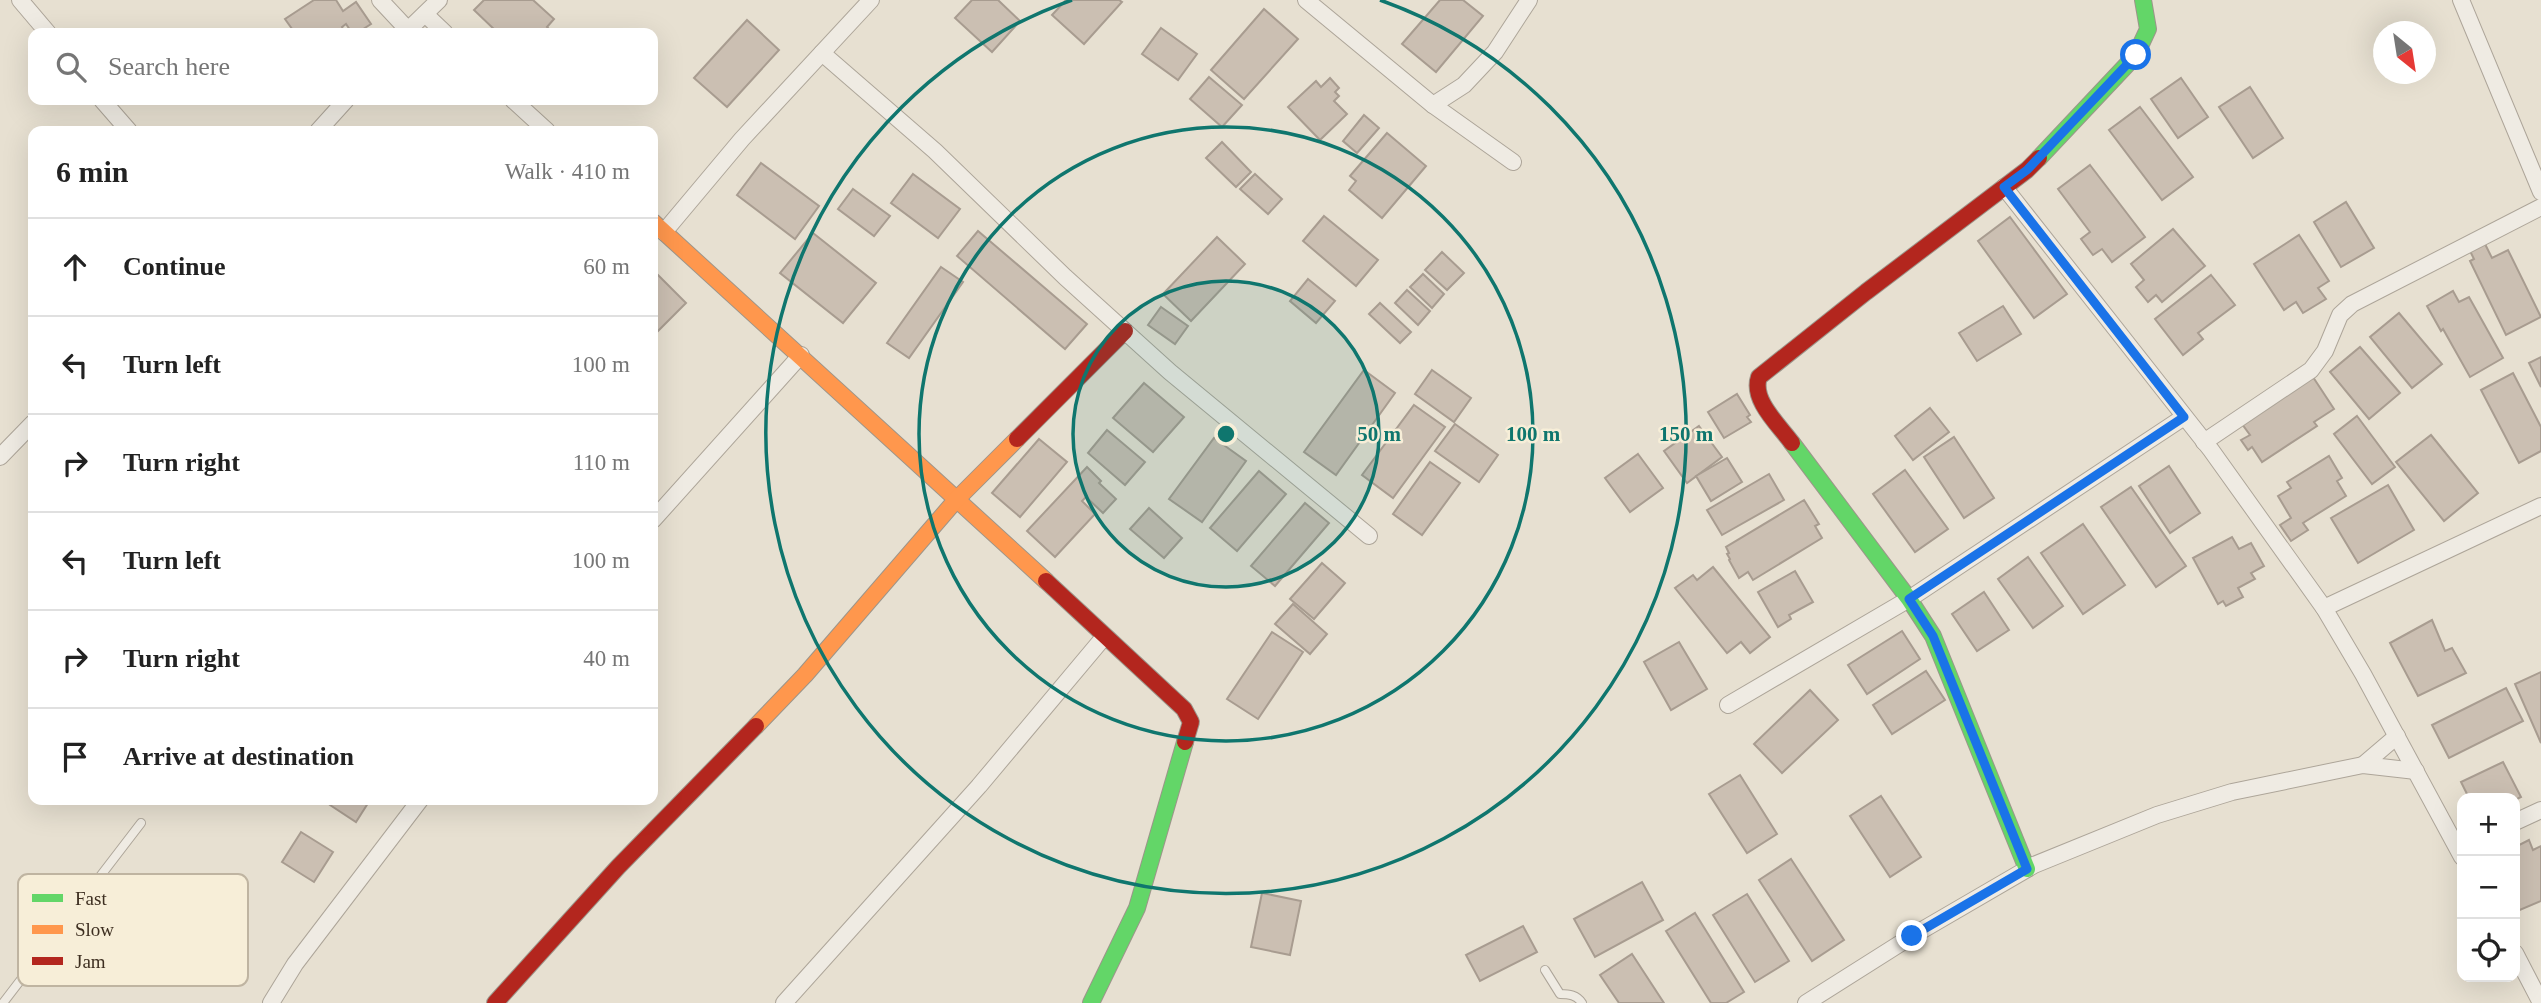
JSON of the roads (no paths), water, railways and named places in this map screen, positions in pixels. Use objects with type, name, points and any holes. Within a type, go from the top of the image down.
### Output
[{"type":"street","points":[[20,0],[44,28]]},
{"type":"street","points":[[380,0],[404,28]]},
{"type":"street","points":[[411,28],[439,0]]},
{"type":"street","points":[[871,0],[658,227],[801,355],[1184,709],[1191,722],[1137,908],[1091,1003]]},
{"type":"street","points":[[1306,0],[1433,105],[1513,162]]},
{"type":"street","points":[[1433,105],[1464,85],[1495,52],[1529,0]]},
{"type":"street","points":[[2027,869],[1933,636],[1909,599],[1762,402],[1756,386],[1759,377],[2027,170],[2136,55],[2146,40],[2150,22],[2143,0]]},
{"type":"street","points":[[2461,0],[2541,192]]},
{"type":"street","points":[[425,14],[440,28]]},
{"type":"street","points":[[822,53],[934,151],[1170,372],[1346,514],[1369,536]]},
{"type":"street","points":[[106,105],[125,126]]},
{"type":"street","points":[[323,126],[341,105]]},
{"type":"street","points":[[519,105],[542,126]]},
{"type":"street","points":[[2004,187],[2204,442],[2324,608],[2457,845]]},
{"type":"street","points":[[2204,442],[2311,370],[2325,351],[2340,314],[2352,304],[2541,206]]},
{"type":"street","points":[[495,1003],[618,867],[805,675],[956,500],[1125,331]]},
{"type":"street","points":[[658,514],[801,355]]},
{"type":"street","points":[[1728,705],[1909,599],[2184,417]]},
{"type":"street","points":[[0,457],[28,428]]},
{"type":"street","points":[[2324,608],[2541,506]]},
{"type":"street","points":[[784,1003],[979,786],[1104,637]]},
{"type":"street","points":[[2363,765],[2397,736]]},
{"type":"street","points":[[1806,1003],[1912,936],[2027,869],[2157,815],[2232,792],[2363,765],[2416,771]]},
{"type":"street","points":[[271,1003],[295,964],[416,805]]},
{"type":"street","points":[[2520,820],[2541,810]]},
{"type":"street","points":[[2520,963],[2541,1003]]},
{"type":"lane","points":[[102,874],[141,823]]},
{"type":"lane","points":[[1545,970],[1560,993],[1571,994],[1582,1003]]},
{"type":"lane","points":[[3,1003],[18,983]]}]
